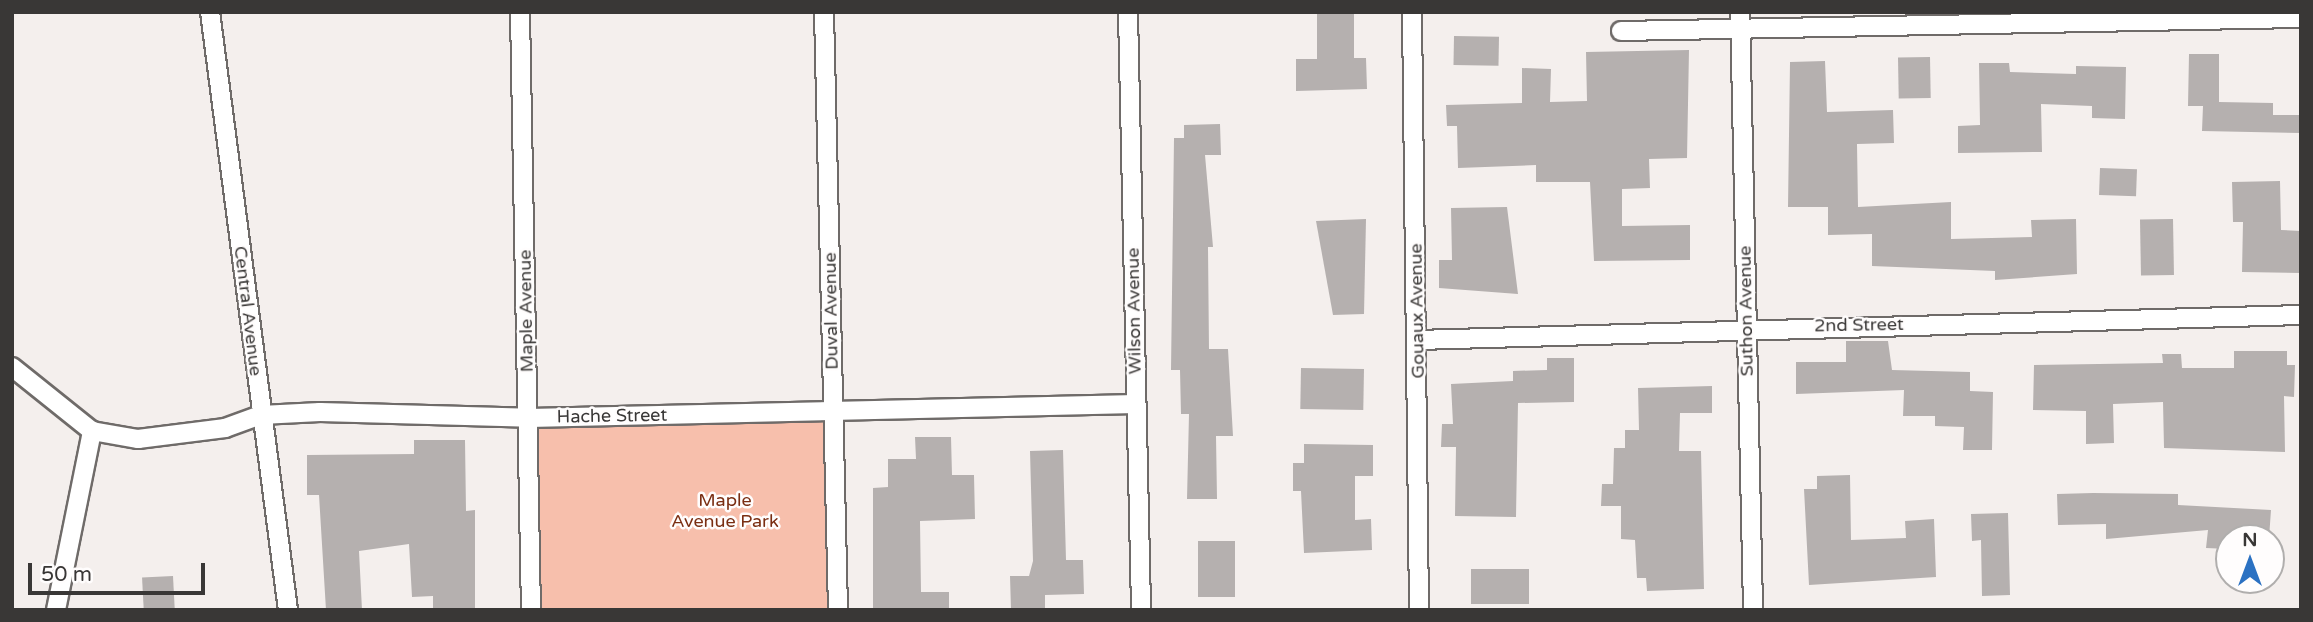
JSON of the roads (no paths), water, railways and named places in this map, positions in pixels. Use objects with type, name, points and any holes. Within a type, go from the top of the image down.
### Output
[{"type":"street","name":"Central Avenue","points":[[210,12],[288,610]]},
{"type":"street","name":"Maple Avenue","points":[[520,12],[531,610]]},
{"type":"street","name":"Duval Avenue","points":[[824,12],[838,610]]},
{"type":"street","name":"Wilson Avenue","points":[[1128,12],[1141,610]]},
{"type":"street","name":"Gouaux Avenue","points":[[1412,12],[1418,340],[1419,610]]},
{"type":"street","points":[[1621,31],[1740,20],[2301,18]]},
{"type":"street","name":"Suthon Avenue","points":[[1740,20],[1753,610]]},
{"type":"street","name":"2nd Street","points":[[1418,340],[1747,327],[2301,315]]},
{"type":"street","points":[[12,368],[92,431],[55,610]]},
{"type":"street","name":"Hache Street","points":[[92,431],[138,439],[225,428],[261,415],[529,418],[1136,404]]},
{"type":"park label","name":"Maple Avenue Park","points":[[725,511]]}]
